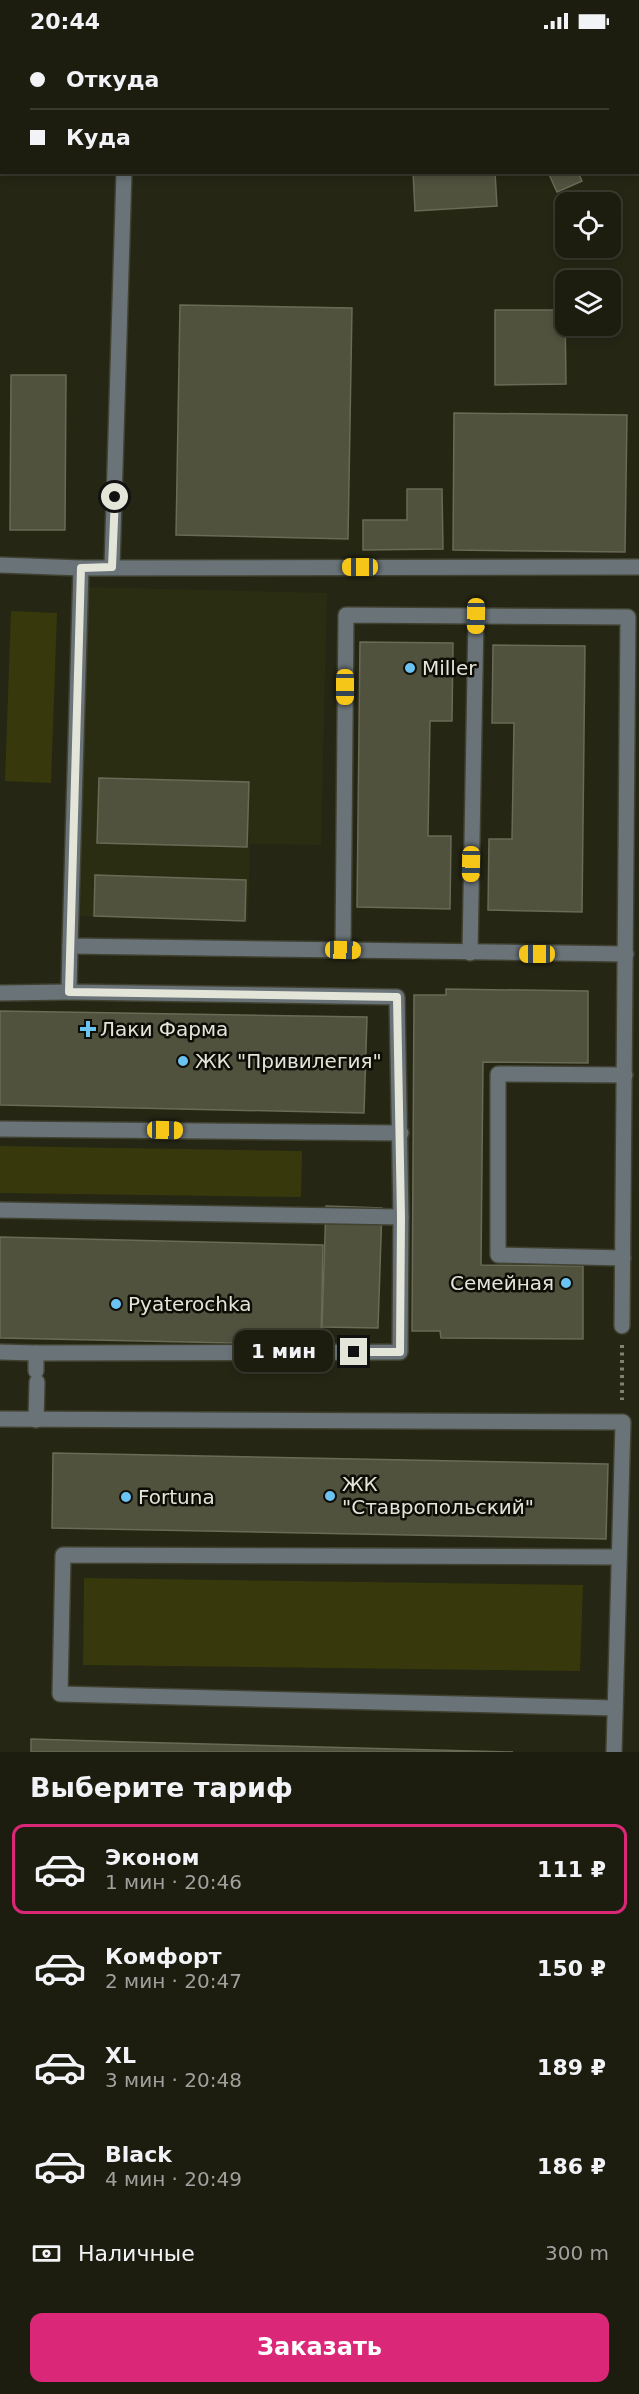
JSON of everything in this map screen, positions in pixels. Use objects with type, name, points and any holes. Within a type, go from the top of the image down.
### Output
[{"type":"lane","points":[[112,567],[124,174]]},
{"type":"lane","points":[[0,565],[81,568],[639,567]]},
{"type":"lane","points":[[69,992],[81,568]]},
{"type":"lane","points":[[343,950],[346,615],[633,617],[626,954],[632,1055],[625,1075],[622,1326]]},
{"type":"lane","points":[[470,953],[476,616]]},
{"type":"lane","points":[[70,946],[626,954]]},
{"type":"lane","points":[[0,993],[397,997],[401,1133],[400,1352],[0,1352]]},
{"type":"lane","points":[[623,1258],[498,1255],[498,1074],[625,1075]]},
{"type":"lane","points":[[0,1129],[401,1133]]},
{"type":"lane","points":[[0,1210],[401,1217]]},
{"type":"lane","points":[[36,1353],[36,1420]]},
{"type":"lane","points":[[0,1419],[622,1422],[614,1752]]},
{"type":"lane","points":[[615,1708],[60,1694],[63,1555],[618,1557]]},
{"type":"path","points":[[622,1326],[622,1422]]},
{"type":"shaded area","points":[[88,587],[327,593],[321,845],[250,844],[248,921],[80,916]]},
{"type":"shaded area","points":[[11,611],[57,613],[51,783],[5,781]]},
{"type":"shaded area","points":[[0,1146],[302,1151],[301,1197],[0,1193]]},
{"type":"shaded area","points":[[84,1578],[583,1585],[580,1671],[83,1665]]},
{"type":"building","points":[[413,174],[495,174],[497,206],[415,211]]},
{"type":"building","points":[[549,174],[579,174],[582,181],[557,192]]},
{"type":"building","points":[[180,305],[352,308],[348,539],[176,535]]},
{"type":"building","points":[[495,310],[555,310],[555,336],[565,336],[566,384],[495,385]]},
{"type":"building","points":[[11,375],[66,375],[65,530],[10,530]]},
{"type":"building","points":[[454,413],[627,415],[625,552],[453,550]]},
{"type":"building","points":[[407,489],[442,489],[443,549],[363,550],[363,520],[407,520]]},
{"type":"building","points":[[360,642],[453,643],[452,721],[430,721],[428,836],[451,836],[450,909],[357,907]]},
{"type":"building","points":[[493,645],[585,646],[582,912],[488,910],[489,839],[512,839],[514,723],[492,723]]},
{"type":"building","points":[[99,778],[249,782],[247,847],[97,843]]},
{"type":"building","points":[[95,875],[246,880],[245,921],[94,916]]},
{"type":"building","points":[[446,989],[588,991],[588,1063],[483,1062],[481,1265],[583,1266],[583,1339],[441,1338],[440,1331],[412,1331],[414,995],[446,995]]},
{"type":"building","name":"ЖК \"Привилегия\"","points":[[0,1011],[367,1017],[364,1113],[0,1105]]},
{"type":"building","points":[[326,1206],[382,1208],[378,1328],[322,1327]]},
{"type":"building","points":[[0,1237],[323,1245],[321,1345],[0,1338]]},
{"type":"building","name":"ЖК \"Ставропольский\"","points":[[53,1453],[608,1464],[606,1539],[52,1528]]},
{"type":"building","points":[[31,1739],[131,1742],[513,1752],[31,1752]]},
{"type":"place","name":"Miller","points":[[410,668]]},
{"type":"place","name":"Лаки Фарма","points":[[88,1029]]},
{"type":"place","name":"ЖК \"Привилегия\"","points":[[183,1061]]},
{"type":"place","name":"Семейная","points":[[566,1283]]},
{"type":"place","name":"Pyaterochka","points":[[116,1304]]},
{"type":"place","name":"ЖК \"Ставропольский\"","points":[[330,1496]]},
{"type":"place","name":"Fortuna","points":[[126,1497]]},
{"type":"route","points":[[115,497],[112,567],[81,568],[69,992],[397,997],[401,1133],[400,1352],[354,1352]]}]
